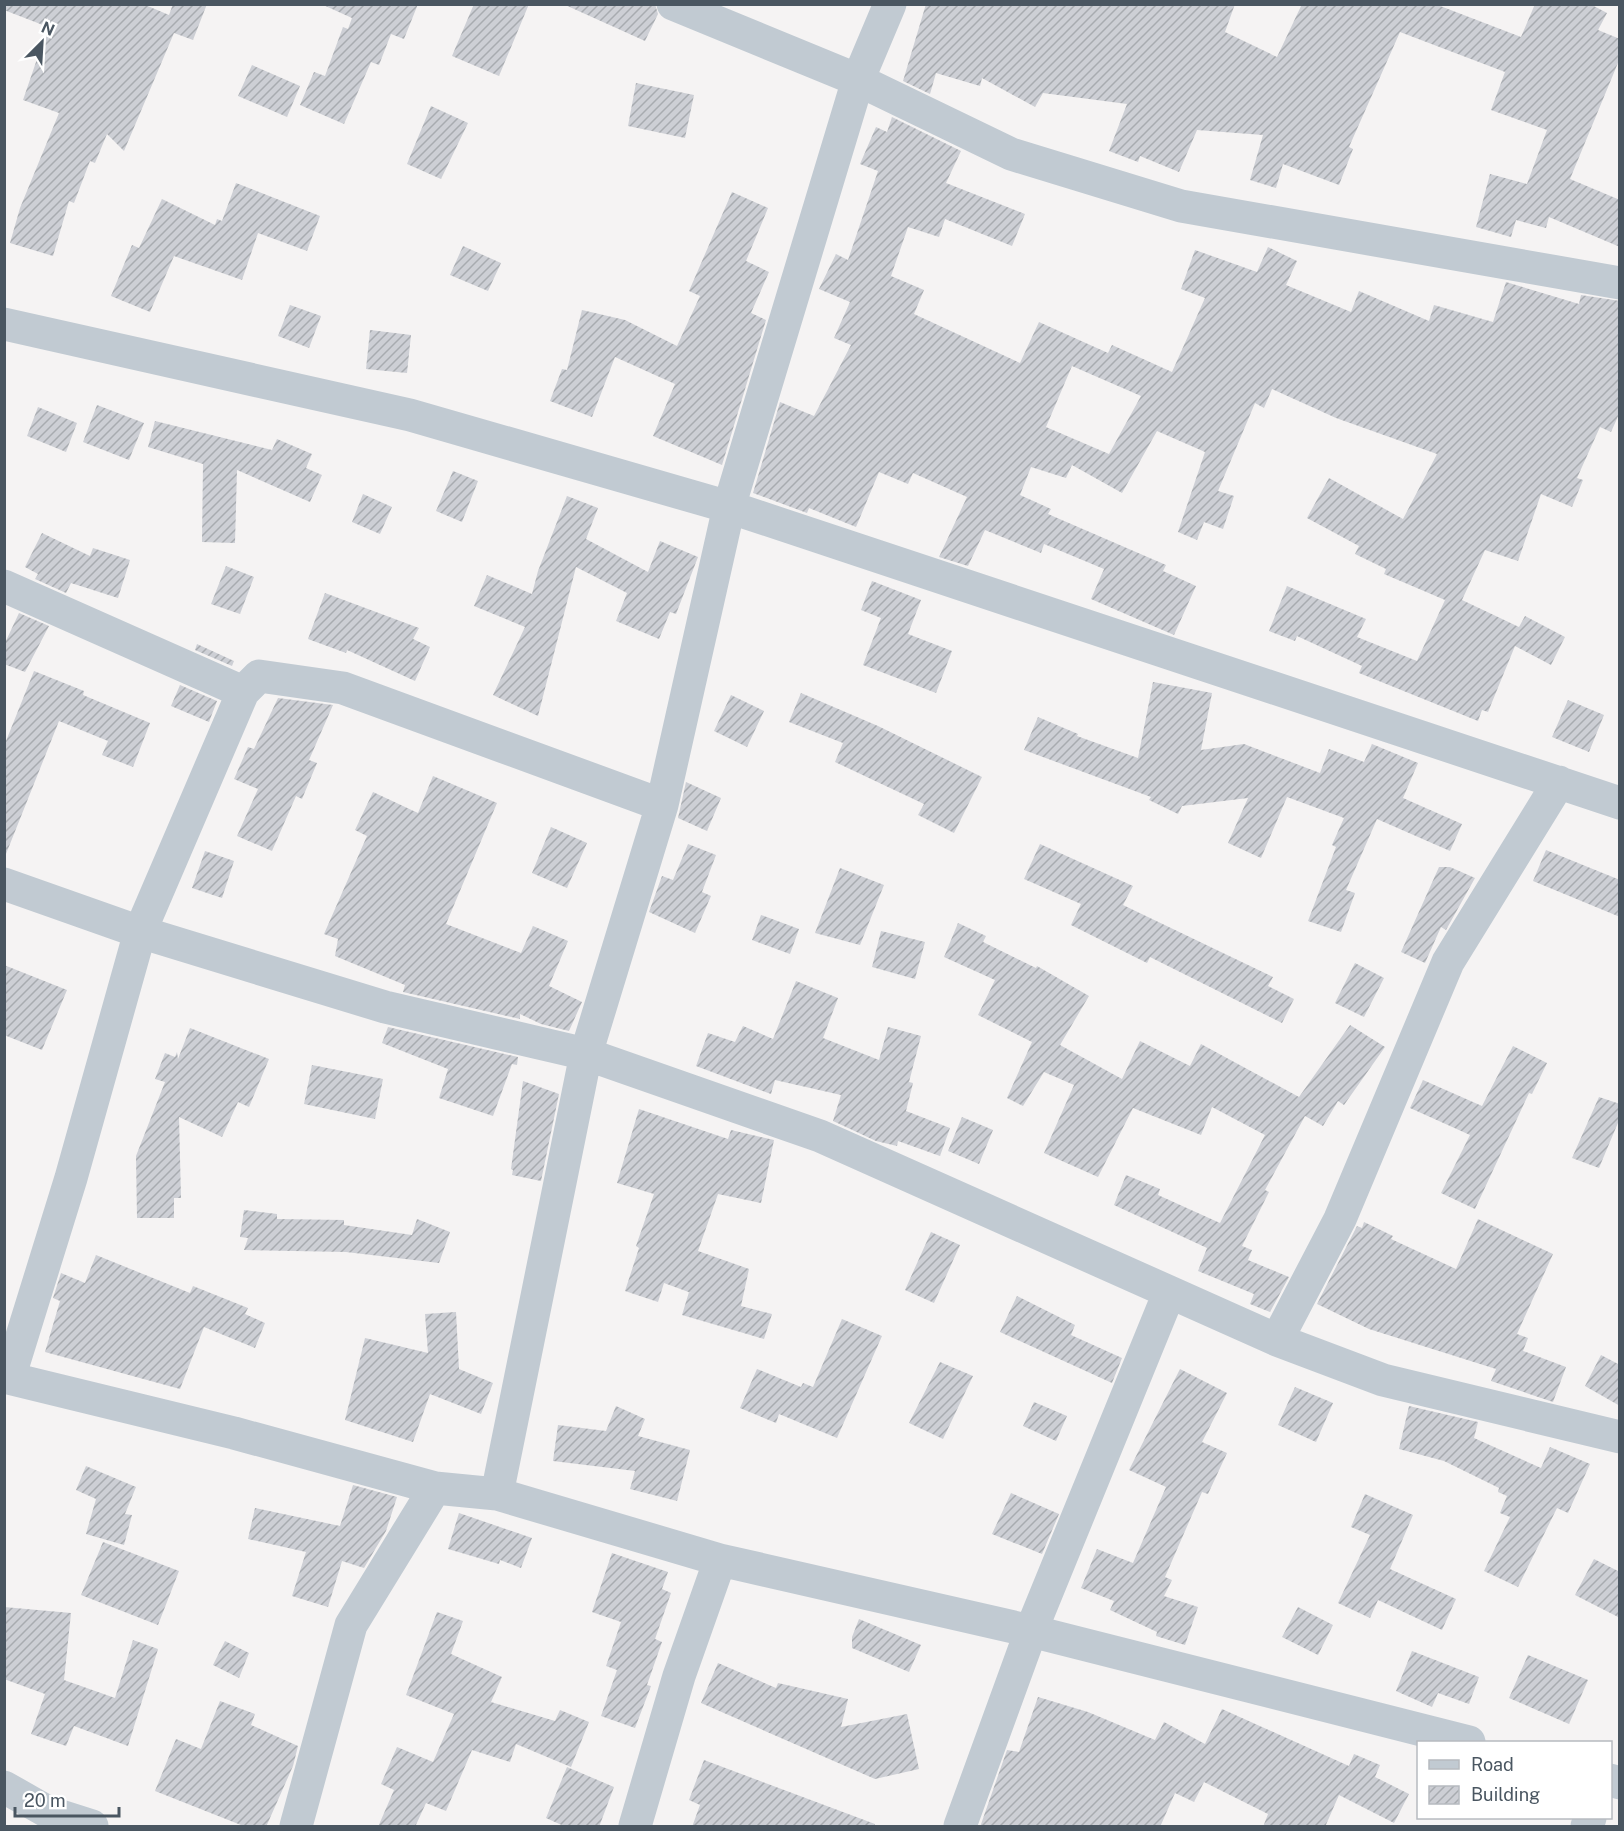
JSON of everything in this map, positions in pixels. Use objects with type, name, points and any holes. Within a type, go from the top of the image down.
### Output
[{"type":"street","points":[[672,4],[858,80],[1011,154],[1181,206],[1620,283]]},
{"type":"street","points":[[497,1494],[586,1054],[662,805],[729,507],[858,80],[890,4]]},
{"type":"street","points":[[4,324],[410,415],[729,507],[1620,803]]},
{"type":"street","points":[[4,586],[243,693]]},
{"type":"street","points":[[662,805],[411,716],[343,688],[259,676],[243,693],[140,932],[71,1178],[7,1377],[234,1433],[435,1488],[497,1494],[720,1560],[1031,1631],[1461,1741]]},
{"type":"street","points":[[1277,1340],[1340,1219],[1448,962],[1559,782]]},
{"type":"street","points":[[4,884],[140,932],[385,1007],[586,1054],[820,1136],[1277,1340],[1383,1380],[1620,1437]]},
{"type":"street","points":[[960,1827],[1031,1631],[1169,1293]]},
{"type":"street","points":[[296,1827],[351,1625],[435,1488]]},
{"type":"street","points":[[635,1827],[679,1676],[720,1560]]},
{"type":"street","points":[[4,1787],[48,1812],[92,1827]]},
{"type":"building","points":[[4,4],[143,4],[169,15],[173,4],[207,4],[193,40],[174,33],[124,151],[107,134],[95,163],[90,161],[74,203],[69,201],[53,256],[10,243],[20,208],[59,113],[23,100],[48,27],[4,10]]},
{"type":"building","points":[[321,4],[418,4],[404,39],[391,34],[379,65],[371,62],[344,124],[300,105],[314,72],[325,76],[343,27],[348,29],[352,18]]},
{"type":"building","points":[[474,4],[529,4],[499,76],[452,56]]},
{"type":"building","points":[[563,4],[655,4],[658,14],[645,41]]},
{"type":"building","points":[[926,4],[1235,4],[1225,32],[1277,57],[1302,4],[1435,4],[1521,37],[1535,4],[1590,4],[1607,13],[1598,30],[1620,39],[1620,58],[1570,179],[1620,200],[1620,247],[1549,217],[1546,228],[1516,220],[1511,237],[1476,227],[1490,174],[1527,184],[1547,130],[1491,110],[1505,72],[1400,32],[1349,147],[1353,149],[1339,185],[1283,164],[1276,188],[1250,180],[1263,135],[1197,130],[1179,172],[1140,156],[1138,162],[1109,151],[1127,104],[1043,93],[1035,107],[982,78],[980,86],[936,73],[930,94],[903,81]]},
{"type":"building","points":[[252,65],[300,86],[287,117],[238,96]]},
{"type":"building","points":[[636,83],[694,95],[685,138],[628,126]]},
{"type":"building","points":[[431,106],[468,123],[441,179],[407,164]]},
{"type":"building","points":[[892,117],[961,151],[946,183],[1025,214],[1012,246],[945,219],[939,237],[908,227],[891,276],[924,290],[914,314],[1020,363],[1039,322],[1108,353],[1112,345],[1172,372],[1205,298],[1181,289],[1195,250],[1257,272],[1268,247],[1297,261],[1286,285],[1351,312],[1359,291],[1429,321],[1434,305],[1493,322],[1506,282],[1579,304],[1581,295],[1620,301],[1620,412],[1611,432],[1600,427],[1577,478],[1583,480],[1572,507],[1541,494],[1518,561],[1485,550],[1462,600],[1519,627],[1525,616],[1565,637],[1551,665],[1515,646],[1488,712],[1482,710],[1478,721],[1359,673],[1362,666],[1297,636],[1295,641],[1269,631],[1287,586],[1366,619],[1357,637],[1417,661],[1445,600],[1384,574],[1386,569],[1355,554],[1359,546],[1307,518],[1329,478],[1403,519],[1437,454],[1336,418],[1272,389],[1264,408],[1255,403],[1218,491],[1234,496],[1223,529],[1204,522],[1197,540],[1178,532],[1205,452],[1157,431],[1122,493],[1072,465],[1066,478],[1031,467],[1020,495],[1051,509],[1048,514],[1166,565],[1163,571],[1196,586],[1174,635],[1091,599],[1104,569],[1044,544],[1041,553],[985,530],[968,566],[939,557],[967,497],[913,473],[908,484],[879,472],[856,527],[809,508],[807,513],[753,493],[780,402],[814,416],[851,345],[834,338],[850,302],[819,289],[836,254],[848,260],[878,171],[860,164],[876,127],[887,132]],"holes":[[[1072,366],[1141,396],[1109,454],[1046,427]]]},
{"type":"building","points":[[236,183],[320,216],[307,251],[258,233],[242,280],[174,256],[150,312],[111,296],[132,245],[139,248],[162,199],[215,225],[217,219],[222,221]]},
{"type":"building","points":[[732,192],[768,208],[746,261],[769,272],[751,313],[766,320],[722,465],[653,436],[675,384],[615,357],[592,417],[550,401],[562,369],[567,370],[582,310],[625,320],[677,346],[700,296],[689,291]]},
{"type":"building","points":[[463,246],[501,263],[488,291],[450,275]]},
{"type":"building","points":[[290,305],[321,316],[309,348],[278,336]]},
{"type":"building","points":[[370,330],[411,335],[407,373],[366,369]]},
{"type":"building","points":[[97,405],[144,423],[129,460],[83,442]]},
{"type":"building","points":[[38,407],[77,423],[66,452],[27,436]]},
{"type":"building","points":[[155,421],[272,450],[277,439],[312,454],[306,468],[322,475],[310,502],[237,470],[235,543],[202,542],[203,464],[148,447]]},
{"type":"building","points":[[453,471],[478,481],[462,522],[436,511]]},
{"type":"building","points":[[363,494],[392,507],[380,534],[352,522]]},
{"type":"building","points":[[567,496],[598,508],[586,539],[648,572],[660,541],[698,557],[676,614],[670,612],[659,639],[616,621],[627,593],[576,567],[538,716],[493,695],[525,627],[474,606],[487,575],[532,594],[538,571]]},
{"type":"building","points":[[42,533],[90,556],[93,548],[130,560],[118,598],[71,583],[66,593],[35,579],[38,574],[25,567]]},
{"type":"building","points":[[226,566],[254,577],[240,614],[211,604]]},
{"type":"building","points":[[872,581],[921,600],[908,634],[952,651],[936,693],[863,665],[881,618],[861,610]]},
{"type":"building","points":[[325,593],[419,628],[413,639],[430,647],[415,681],[347,650],[346,653],[308,639]]},
{"type":"building","points":[[19,613],[49,626],[25,672],[4,664],[4,645]]},
{"type":"building","points":[[197,644],[234,661],[232,666],[195,650]]},
{"type":"building","points":[[34,671],[84,691],[83,695],[150,723],[133,767],[102,755],[108,741],[59,721],[6,854],[4,746]]},
{"type":"building","points":[[1153,682],[1212,693],[1201,750],[1244,744],[1320,773],[1329,749],[1364,762],[1372,744],[1418,763],[1403,798],[1462,824],[1450,851],[1377,819],[1346,890],[1355,893],[1341,932],[1308,921],[1336,847],[1332,845],[1344,818],[1287,797],[1261,858],[1228,843],[1248,798],[1182,806],[1178,814],[1149,800],[1151,797],[1024,750],[1038,717],[1078,734],[1077,736],[1138,758]]},
{"type":"building","points":[[180,685],[217,701],[209,722],[171,706]]},
{"type":"building","points":[[801,693],[878,726],[982,777],[954,833],[918,815],[924,804],[835,762],[843,743],[789,722]]},
{"type":"building","points":[[731,695],[764,711],[747,747],[714,731]]},
{"type":"building","points":[[278,698],[333,705],[309,760],[317,763],[302,799],[296,796],[272,851],[237,836],[258,789],[234,779],[248,747],[254,749]]},
{"type":"building","points":[[1568,700],[1604,715],[1589,752],[1552,737]]},
{"type":"building","points":[[433,776],[497,803],[446,924],[521,953],[533,926],[568,941],[549,986],[582,1002],[569,1031],[541,1024],[520,1014],[520,1019],[403,992],[405,985],[335,956],[338,939],[324,934],[367,836],[355,830],[373,792],[418,813]]},
{"type":"building","points":[[686,782],[721,798],[707,831],[678,818]]},
{"type":"building","points":[[551,827],[587,843],[567,888],[532,873]]},
{"type":"building","points":[[688,844],[716,855],[702,892],[711,896],[695,933],[649,912],[662,876],[673,880]]},
{"type":"building","points":[[1040,844],[1133,886],[1123,905],[1273,977],[1268,986],[1294,999],[1282,1023],[1150,957],[1147,963],[1071,925],[1081,904],[1024,879]]},
{"type":"building","points":[[1546,850],[1620,880],[1620,917],[1533,881]]},
{"type":"building","points":[[205,851],[234,861],[222,898],[192,888]]},
{"type":"building","points":[[1439,867],[1450,867],[1475,878],[1446,930],[1441,927],[1425,963],[1401,952]]},
{"type":"building","points":[[840,868],[884,885],[860,945],[815,933]]},
{"type":"building","points":[[761,915],[799,929],[790,954],[752,940]]},
{"type":"building","points":[[958,923],[986,936],[983,942],[1036,968],[1037,966],[1089,996],[1060,1045],[1122,1079],[1140,1041],[1190,1066],[1201,1044],[1299,1097],[1350,1025],[1385,1047],[1344,1105],[1338,1101],[1323,1126],[1305,1116],[1265,1190],[1269,1192],[1242,1246],[1252,1250],[1248,1260],[1289,1277],[1270,1312],[1250,1304],[1254,1294],[1198,1271],[1207,1248],[1114,1205],[1126,1175],[1160,1189],[1158,1195],[1220,1223],[1265,1135],[1212,1107],[1201,1135],[1133,1108],[1098,1177],[1044,1153],[1074,1085],[1044,1072],[1023,1106],[1007,1098],[1032,1042],[978,1015],[995,980],[944,957]]},
{"type":"building","points":[[881,931],[925,942],[915,979],[872,967]]},
{"type":"building","points":[[1355,963],[1384,978],[1364,1017],[1335,1003]]},
{"type":"building","points":[[4,965],[67,990],[42,1050],[4,1035]]},
{"type":"building","points":[[796,981],[838,998],[823,1038],[879,1060],[888,1027],[921,1036],[909,1082],[913,1083],[906,1111],[950,1128],[940,1156],[898,1141],[897,1146],[876,1141],[833,1121],[841,1095],[775,1080],[771,1094],[696,1066],[708,1033],[735,1042],[743,1026],[773,1039]]},
{"type":"building","points":[[388,1027],[518,1057],[517,1065],[512,1064],[493,1116],[439,1098],[448,1069],[382,1043]]},
{"type":"building","points":[[190,1028],[269,1059],[249,1107],[238,1102],[222,1137],[179,1117],[181,1198],[174,1198],[174,1218],[137,1218],[136,1156],[165,1082],[155,1079],[165,1053],[175,1057],[177,1052],[178,1059]]},
{"type":"building","points":[[1513,1046],[1547,1063],[1532,1094],[1529,1093],[1475,1209],[1441,1193],[1470,1135],[1410,1108],[1423,1080],[1482,1106]]},
{"type":"building","points":[[312,1065],[383,1079],[375,1119],[304,1104]]},
{"type":"building","points":[[523,1081],[559,1094],[541,1181],[512,1175]]},
{"type":"building","points":[[1599,1097],[1620,1104],[1620,1118],[1599,1168],[1572,1158]]},
{"type":"building","points":[[639,1109],[728,1139],[731,1130],[774,1140],[761,1203],[718,1194],[698,1251],[749,1269],[741,1306],[772,1314],[764,1339],[682,1315],[689,1292],[664,1283],[658,1302],[625,1291],[639,1248],[636,1246],[654,1194],[617,1183]]},
{"type":"building","points":[[962,1117],[993,1130],[979,1164],[948,1151]]},
{"type":"building","points":[[244,1210],[277,1214],[277,1219],[344,1220],[344,1225],[412,1235],[417,1219],[450,1232],[439,1263],[346,1252],[244,1250],[248,1238],[240,1237]]},
{"type":"building","points":[[1478,1219],[1553,1254],[1517,1334],[1528,1338],[1523,1351],[1566,1367],[1553,1402],[1491,1381],[1496,1369],[1369,1329],[1317,1304],[1357,1226],[1362,1228],[1364,1222],[1393,1236],[1391,1239],[1456,1269]]},
{"type":"building","points":[[931,1232],[960,1245],[934,1303],[905,1290]]},
{"type":"building","points":[[96,1255],[190,1293],[193,1286],[248,1308],[245,1314],[265,1323],[255,1348],[204,1327],[180,1389],[45,1352],[60,1301],[53,1298],[61,1273],[85,1283]]},
{"type":"building","points":[[1017,1296],[1075,1325],[1071,1335],[1122,1358],[1112,1383],[1000,1332]]},
{"type":"building","points":[[456,1312],[459,1369],[493,1383],[481,1414],[430,1394],[413,1442],[345,1420],[365,1338],[428,1353],[425,1314]]},
{"type":"building","points":[[842,1319],[882,1336],[837,1438],[779,1414],[776,1423],[740,1408],[757,1369],[801,1387],[803,1383],[813,1387]]},
{"type":"building","points":[[1601,1355],[1620,1365],[1620,1406],[1585,1386]]},
{"type":"building","points":[[940,1362],[973,1376],[943,1439],[909,1423]]},
{"type":"building","points":[[1180,1369],[1227,1393],[1202,1442],[1227,1453],[1208,1494],[1202,1492],[1165,1577],[1172,1580],[1164,1596],[1198,1607],[1185,1645],[1156,1636],[1157,1632],[1110,1610],[1114,1601],[1081,1588],[1097,1549],[1133,1563],[1166,1487],[1129,1470]]},
{"type":"building","points":[[1295,1387],[1333,1403],[1316,1442],[1278,1425]]},
{"type":"building","points":[[1034,1402],[1067,1416],[1056,1441],[1023,1426]]},
{"type":"building","points":[[616,1406],[645,1419],[638,1436],[690,1450],[677,1501],[630,1489],[635,1471],[553,1461],[558,1425],[606,1431]]},
{"type":"building","points":[[1409,1406],[1478,1422],[1474,1438],[1541,1468],[1550,1447],[1590,1464],[1568,1513],[1557,1508],[1518,1587],[1484,1571],[1510,1517],[1500,1513],[1507,1496],[1498,1492],[1499,1488],[1444,1461],[1399,1449]]},
{"type":"building","points":[[86,1466],[136,1487],[125,1514],[132,1515],[124,1545],[86,1534],[96,1499],[76,1490]]},
{"type":"building","points":[[353,1485],[397,1497],[386,1531],[364,1568],[342,1561],[328,1607],[292,1596],[306,1552],[248,1539],[255,1508],[340,1526]]},
{"type":"building","points":[[1011,1493],[1059,1514],[1042,1554],[992,1534]]},
{"type":"building","points":[[1365,1494],[1413,1515],[1390,1569],[1456,1599],[1442,1630],[1378,1600],[1370,1618],[1338,1603],[1370,1535],[1351,1527]]},
{"type":"building","points":[[459,1513],[532,1538],[521,1568],[500,1560],[499,1564],[448,1549]]},
{"type":"building","points":[[103,1542],[179,1571],[158,1625],[81,1595]]},
{"type":"building","points":[[612,1553],[668,1572],[662,1589],[671,1593],[655,1639],[662,1642],[647,1685],[651,1686],[635,1728],[601,1716],[617,1670],[606,1666],[621,1622],[592,1612]]},
{"type":"building","points":[[1594,1559],[1620,1572],[1620,1618],[1575,1595]]},
{"type":"building","points":[[4,1607],[71,1613],[64,1680],[115,1698],[133,1640],[158,1649],[128,1746],[74,1726],[66,1746],[31,1734],[45,1694],[4,1679]]},
{"type":"building","points":[[1298,1607],[1333,1625],[1318,1655],[1282,1637]]},
{"type":"building","points":[[437,1612],[463,1621],[451,1654],[502,1677],[491,1702],[555,1721],[560,1710],[589,1722],[571,1767],[516,1744],[510,1762],[472,1750],[446,1811],[426,1803],[415,1827],[378,1827],[394,1790],[381,1784],[397,1747],[433,1762],[454,1714],[406,1695]]},
{"type":"building","points":[[859,1619],[921,1645],[909,1672],[852,1648],[852,1637]]},
{"type":"building","points":[[225,1641],[249,1653],[239,1678],[213,1665]]},
{"type":"building","points":[[1412,1651],[1479,1677],[1469,1704],[1438,1693],[1432,1707],[1396,1691]]},
{"type":"building","points":[[1528,1655],[1588,1680],[1569,1724],[1509,1698]]},
{"type":"building","points":[[718,1663],[776,1688],[778,1683],[848,1699],[841,1727],[907,1714],[919,1769],[875,1779],[701,1703]]},
{"type":"building","points":[[1038,1697],[1088,1712],[1155,1740],[1164,1722],[1205,1744],[1222,1709],[1349,1766],[1354,1754],[1380,1765],[1375,1777],[1409,1794],[1394,1823],[1339,1795],[1325,1827],[1263,1827],[1268,1814],[1204,1782],[1194,1802],[1175,1793],[1160,1827],[980,1827],[1007,1750],[1019,1752]]},
{"type":"building","points":[[220,1701],[255,1714],[251,1725],[298,1746],[293,1766],[266,1827],[246,1827],[155,1791],[176,1739],[201,1749]]},
{"type":"building","points":[[704,1760],[875,1824],[874,1827],[692,1827],[700,1805],[689,1800]]},
{"type":"building","points":[[567,1767],[614,1787],[599,1827],[566,1827],[546,1818]]}]
